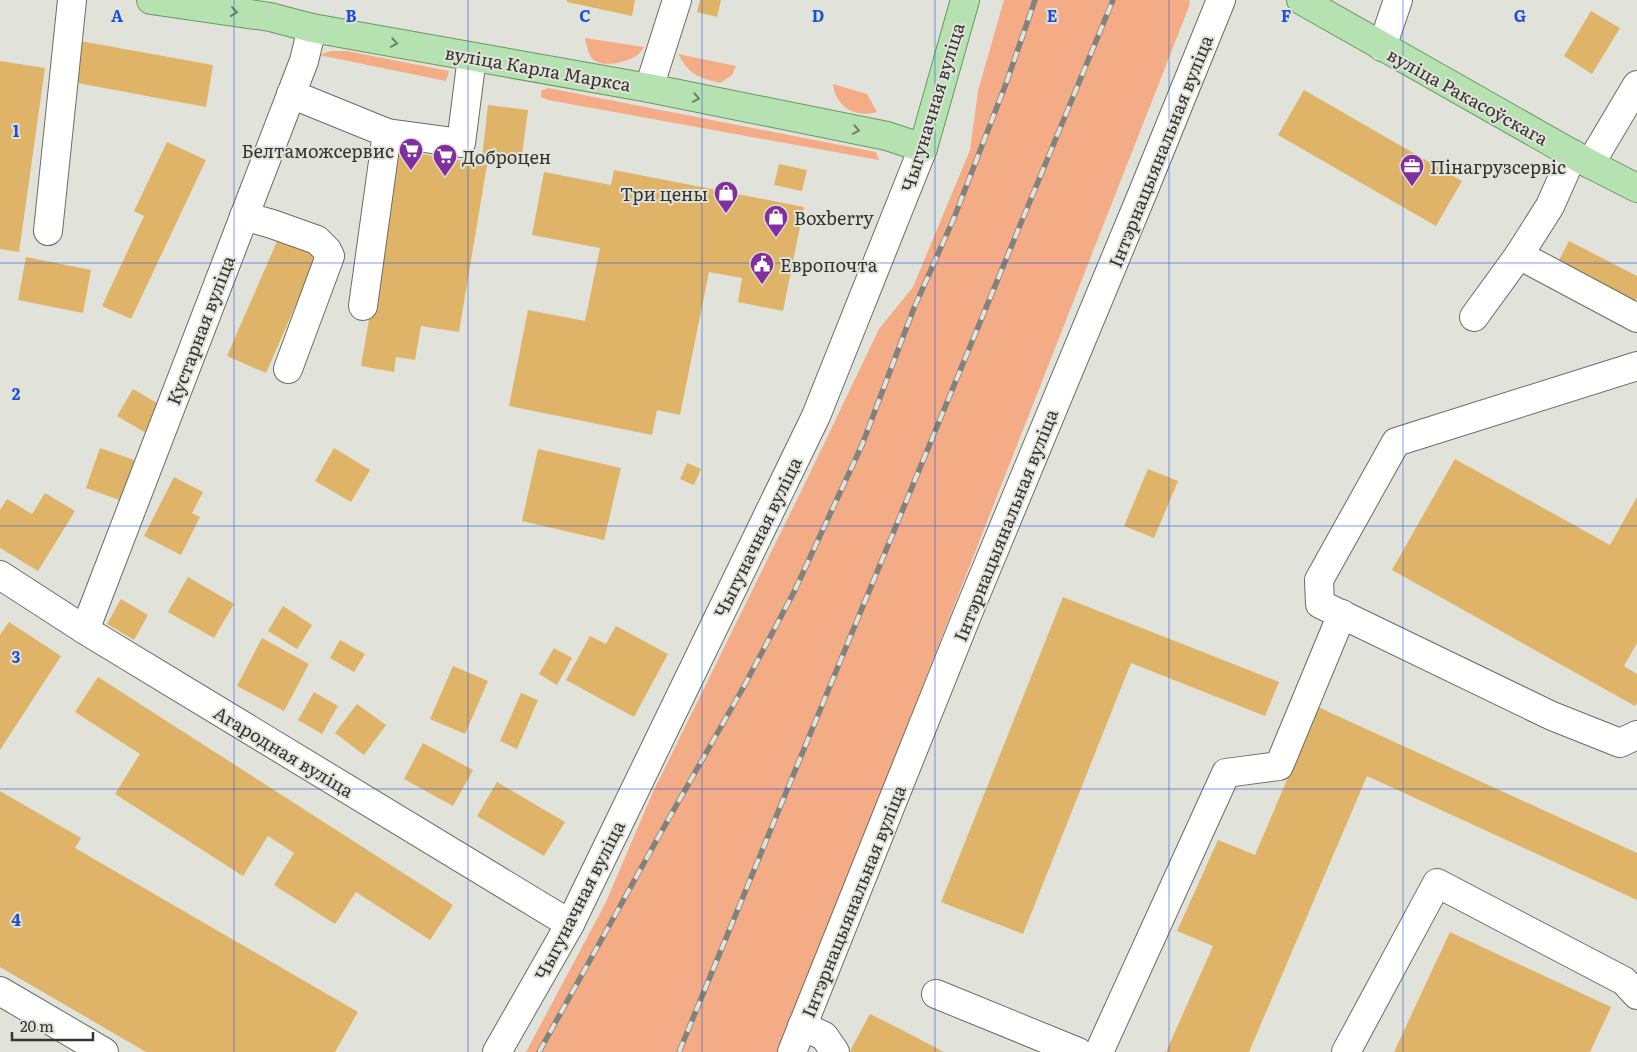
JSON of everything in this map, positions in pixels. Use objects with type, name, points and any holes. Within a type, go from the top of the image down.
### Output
[{"type":"main road","name":"вуліца Карла Маркса","points":[[151,0],[270,17],[312,28],[649,88],[887,136],[923,148]]},
{"type":"main road","name":"Чыгуначная вуліца","points":[[923,148],[965,0]]},
{"type":"main road","name":"вуліца Ракасоўскага","points":[[1301,0],[1581,159],[1637,188]]},
{"type":"street","points":[[48,231],[72,0]]},
{"type":"street","points":[[649,88],[677,0]]},
{"type":"street","name":"Інтэрнацыянальная вуліца","points":[[792,1052],[968,613],[1136,210],[1220,0]]},
{"type":"street","points":[[1382,47],[1398,0]]},
{"type":"street","name":"Кустарная вуліца","points":[[85,630],[304,61],[312,28]]},
{"type":"street","points":[[291,94],[387,133],[461,143],[472,57]]},
{"type":"street","points":[[1474,317],[1519,255],[1581,159],[1637,85]]},
{"type":"street","points":[[363,306],[387,133]]},
{"type":"street","name":"Чыгуначная вуліца","points":[[497,1052],[570,924],[816,416],[923,148]]},
{"type":"street","points":[[244,216],[317,240],[330,256],[288,369]]},
{"type":"street","points":[[1519,255],[1637,318]]},
{"type":"street","points":[[1637,366],[1396,442],[1319,580],[1320,604],[1552,716],[1620,743],[1637,735]]},
{"type":"street","name":"Агародная вуліца","points":[[0,575],[85,630],[570,924]]},
{"type":"street","points":[[1099,1052],[1226,773],[1279,766],[1342,614]]},
{"type":"street","points":[[1346,1052],[1437,883],[1624,981],[1637,995]]},
{"type":"street","points":[[0,991],[104,1052]]},
{"type":"street","points":[[936,994],[1078,1052]]},
{"type":"street","points":[[802,1026],[824,1036],[835,1052]]},
{"type":"shaded area","points":[[1004,0],[1189,0],[1190,4],[779,1052],[526,1052],[605,904],[653,792],[879,329],[913,287],[970,150],[978,91]]},
{"type":"shaded area","points":[[585,38],[644,47],[632,58],[603,64],[590,56]]},
{"type":"shaded area","points":[[331,51],[347,51],[449,71],[446,81],[319,55]]},
{"type":"shaded area","points":[[678,54],[736,66],[732,75],[720,83],[705,79],[690,71]]},
{"type":"shaded area","points":[[833,84],[867,94],[877,112],[866,114],[846,108],[837,97]]},
{"type":"shaded area","points":[[548,88],[876,152],[879,160],[548,100],[541,97],[541,91]]},
{"type":"building","points":[[567,0],[635,0],[632,16],[567,2]]},
{"type":"building","points":[[700,0],[721,0],[717,17],[697,12]]},
{"type":"building","points":[[1591,11],[1620,28],[1592,74],[1564,56]]},
{"type":"building","points":[[80,41],[213,65],[206,107],[72,82]]},
{"type":"building","points":[[0,61],[45,68],[19,252],[0,249]]},
{"type":"building","points":[[1304,90],[1462,181],[1436,226],[1278,135]]},
{"type":"building","points":[[488,105],[528,110],[521,162],[482,158]]},
{"type":"building","points":[[167,142],[206,160],[131,319],[102,306],[144,216],[134,211]]},
{"type":"building","points":[[398,150],[487,165],[459,332],[421,326],[415,360],[396,357],[394,372],[361,366]]},
{"type":"building","points":[[779,164],[807,170],[802,191],[774,185]]},
{"type":"building","points":[[614,170],[804,207],[783,311],[738,302],[742,278],[709,272],[680,415],[657,410],[652,435],[509,406],[528,310],[585,321],[600,248],[532,235],[544,172],[611,185]]},
{"type":"building","points":[[278,239],[317,256],[266,373],[227,356]]},
{"type":"building","points":[[1569,241],[1637,276],[1637,298],[1634,303],[1557,264]]},
{"type":"building","points":[[26,257],[91,270],[83,313],[18,300]]},
{"type":"building","points":[[133,389],[167,409],[151,436],[117,416]]},
{"type":"building","points":[[100,448],[137,461],[122,501],[86,488]]},
{"type":"building","points":[[334,448],[370,470],[351,502],[315,481]]},
{"type":"building","points":[[538,449],[621,468],[604,540],[522,521]]},
{"type":"building","points":[[1455,459],[1610,545],[1637,497],[1637,643],[1624,666],[1637,674],[1637,703],[1635,706],[1392,570]]},
{"type":"building","points":[[687,463],[701,469],[694,485],[680,479]]},
{"type":"building","points":[[1148,469],[1178,481],[1154,538],[1124,526]]},
{"type":"building","points":[[174,477],[203,492],[192,513],[200,517],[181,555],[144,536]]},
{"type":"building","points":[[45,493],[75,511],[38,571],[0,548],[0,510],[7,499],[32,514]]},
{"type":"building","points":[[188,577],[234,604],[214,638],[168,612]]},
{"type":"building","points":[[1063,597],[1279,682],[1265,716],[1131,663],[1023,934],[941,902]]},
{"type":"building","points":[[121,599],[148,615],[134,640],[107,624]]},
{"type":"building","points":[[283,606],[312,625],[297,649],[268,631]]},
{"type":"building","points":[[9,622],[61,656],[0,750],[0,635]]},
{"type":"building","points":[[616,626],[668,654],[634,717],[566,680],[590,636],[606,644]]},
{"type":"building","points":[[262,638],[309,664],[284,711],[237,686]]},
{"type":"building","points":[[340,640],[365,654],[354,672],[330,658]]},
{"type":"building","points":[[554,648],[572,658],[557,685],[539,674]]},
{"type":"building","points":[[453,666],[488,681],[465,734],[430,719]]},
{"type":"building","points":[[98,677],[453,905],[430,940],[356,892],[335,924],[274,885],[294,853],[268,836],[243,876],[115,794],[140,754],[75,712]]},
{"type":"building","points":[[314,692],[338,706],[322,734],[298,720]]},
{"type":"building","points":[[521,693],[538,700],[517,749],[500,741]]},
{"type":"building","points":[[357,704],[386,725],[364,755],[335,733]]},
{"type":"building","points":[[1318,707],[1637,853],[1637,900],[1367,776],[1249,1052],[1166,1052],[1213,946],[1177,931],[1218,840],[1255,855]]},
{"type":"building","points":[[423,743],[473,770],[453,806],[404,779]]},
{"type":"building","points":[[497,782],[565,822],[544,856],[477,816]]},
{"type":"building","points":[[0,791],[81,838],[75,848],[358,1012],[335,1052],[146,1052],[0,967]]},
{"type":"building","points":[[1450,932],[1611,1007],[1590,1052],[1394,1052]]},
{"type":"building","points":[[870,1014],[944,1052],[850,1051]]},
{"type":"railway","points":[[539,1052],[743,688],[794,592],[862,445],[914,308],[954,218],[1007,81],[1035,0]]},
{"type":"railway","points":[[679,1052],[1113,0]]},
{"type":"place","name":"Белтаможсервис","points":[[411,171]]},
{"type":"place","name":"Доброцен","points":[[445,177]]},
{"type":"place","name":"Пінагрузсервіс","points":[[1412,187]]},
{"type":"place","name":"Три цены","points":[[726,214]]},
{"type":"place","name":"Boxberry","points":[[776,238]]},
{"type":"place","name":"Европочта","points":[[762,285]]}]
